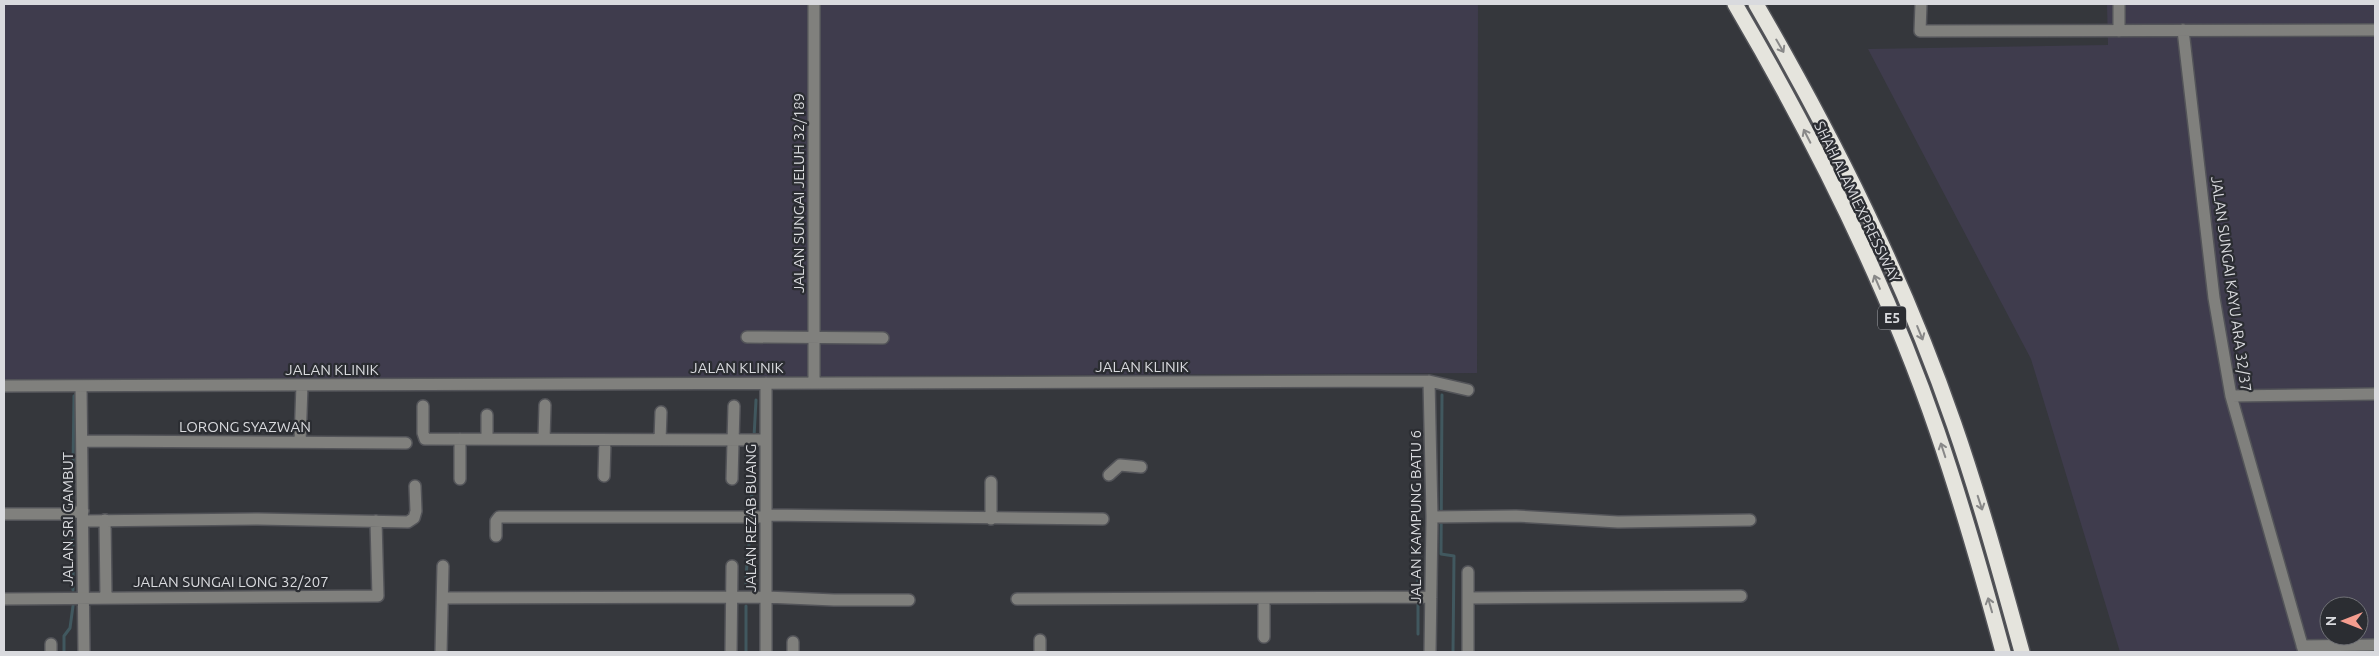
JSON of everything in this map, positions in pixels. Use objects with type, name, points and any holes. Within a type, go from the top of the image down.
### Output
[{"type":"highway","name":"SHAH ALAM EXPRESSWAY","points":[[1735,4],[1766,58],[1834,188],[1906,350],[1937,430],[1966,522],[2003,652]]},
{"type":"highway","name":"SHAH ALAM EXPRESSWAY","points":[[1756,4],[1853,181],[1886,252],[1923,342],[1954,424],[1984,517],[2022,652]]},
{"type":"street","name":"JALAN SUNGAI JELUH 32/189","points":[[814,4],[814,383]]},
{"type":"street","points":[[1921,4],[1920,31],[2375,30]]},
{"type":"street","points":[[2119,4],[2119,31]]},
{"type":"street","name":"JALAN SUNGAI KAYU ARA 32/37","points":[[2184,30],[2214,298],[2231,396],[2303,649]]},
{"type":"street","points":[[747,337],[883,338]]},
{"type":"street","name":"JALAN KLINIK","points":[[4,386],[1429,381],[1468,390]]},
{"type":"street","name":"JALAN KAMPUNG BATU 6","points":[[1429,381],[1432,517],[1423,597],[1430,652]]},
{"type":"street","name":"JALAN REZAB BUANG","points":[[766,383],[750,440],[766,597],[766,652]]},
{"type":"street","points":[[300,442],[302,385]]},
{"type":"street","name":"JALAN SRI GAMBUT","points":[[81,386],[84,652]]},
{"type":"street","points":[[2231,396],[2375,394]]},
{"type":"street","points":[[544,440],[545,405]]},
{"type":"street","points":[[423,406],[423,433],[425,439],[750,440]]},
{"type":"street","points":[[732,479],[750,440],[734,406]]},
{"type":"street","points":[[660,440],[661,412]]},
{"type":"street","points":[[487,415],[487,439]]},
{"type":"street","points":[[460,439],[460,479]]},
{"type":"street","points":[[604,476],[605,440]]},
{"type":"street","name":"LORONG SYAZWAN","points":[[83,441],[406,443]]},
{"type":"street","points":[[1109,475],[1120,465],[1141,467]]},
{"type":"street","points":[[991,482],[991,519]]},
{"type":"street","points":[[4,514],[63,514],[105,520],[258,519],[408,522],[414,518],[416,511],[415,486]]},
{"type":"street","points":[[496,536],[496,520],[499,517],[759,516],[1103,519]]},
{"type":"street","points":[[1432,517],[1516,516],[1618,522],[1750,520]]},
{"type":"street","points":[[105,520],[106,598]]},
{"type":"street","name":"JALAN SUNGAI LONG 32/207","points":[[4,598],[378,596],[376,521]]},
{"type":"street","points":[[441,652],[443,566]]},
{"type":"street","points":[[731,652],[732,566]]},
{"type":"street","points":[[1468,572],[1468,652]]},
{"type":"street","points":[[1468,598],[1741,596]]},
{"type":"street","points":[[443,598],[731,599],[766,597],[834,600],[909,600]]},
{"type":"street","points":[[1017,599],[1423,597]]},
{"type":"street","points":[[1264,598],[1264,637]]},
{"type":"street","points":[[2303,649],[2375,645]]},
{"type":"shaded area","points":[[4,4],[1478,4],[1477,373],[4,380]]},
{"type":"shaded area","points":[[2107,4],[2375,4],[2375,652],[2120,652],[2031,359],[1868,49],[2108,45]]},
{"type":"waterway","points":[[1442,395],[1441,554],[1454,556],[1453,652]]},
{"type":"waterway","points":[[73,468],[74,396]]},
{"type":"waterway","points":[[754,437],[756,400]]},
{"type":"waterway","points":[[751,514],[754,443]]},
{"type":"waterway","points":[[70,509],[72,481]]},
{"type":"waterway","points":[[71,519],[73,545]]},
{"type":"waterway","points":[[746,584],[751,520]]},
{"type":"waterway","points":[[73,559],[73,590]]},
{"type":"waterway","points":[[1418,566],[1418,634]]},
{"type":"waterway","points":[[64,652],[64,636],[70,628],[73,606]]},
{"type":"waterway","points":[[746,606],[746,652]]}]
